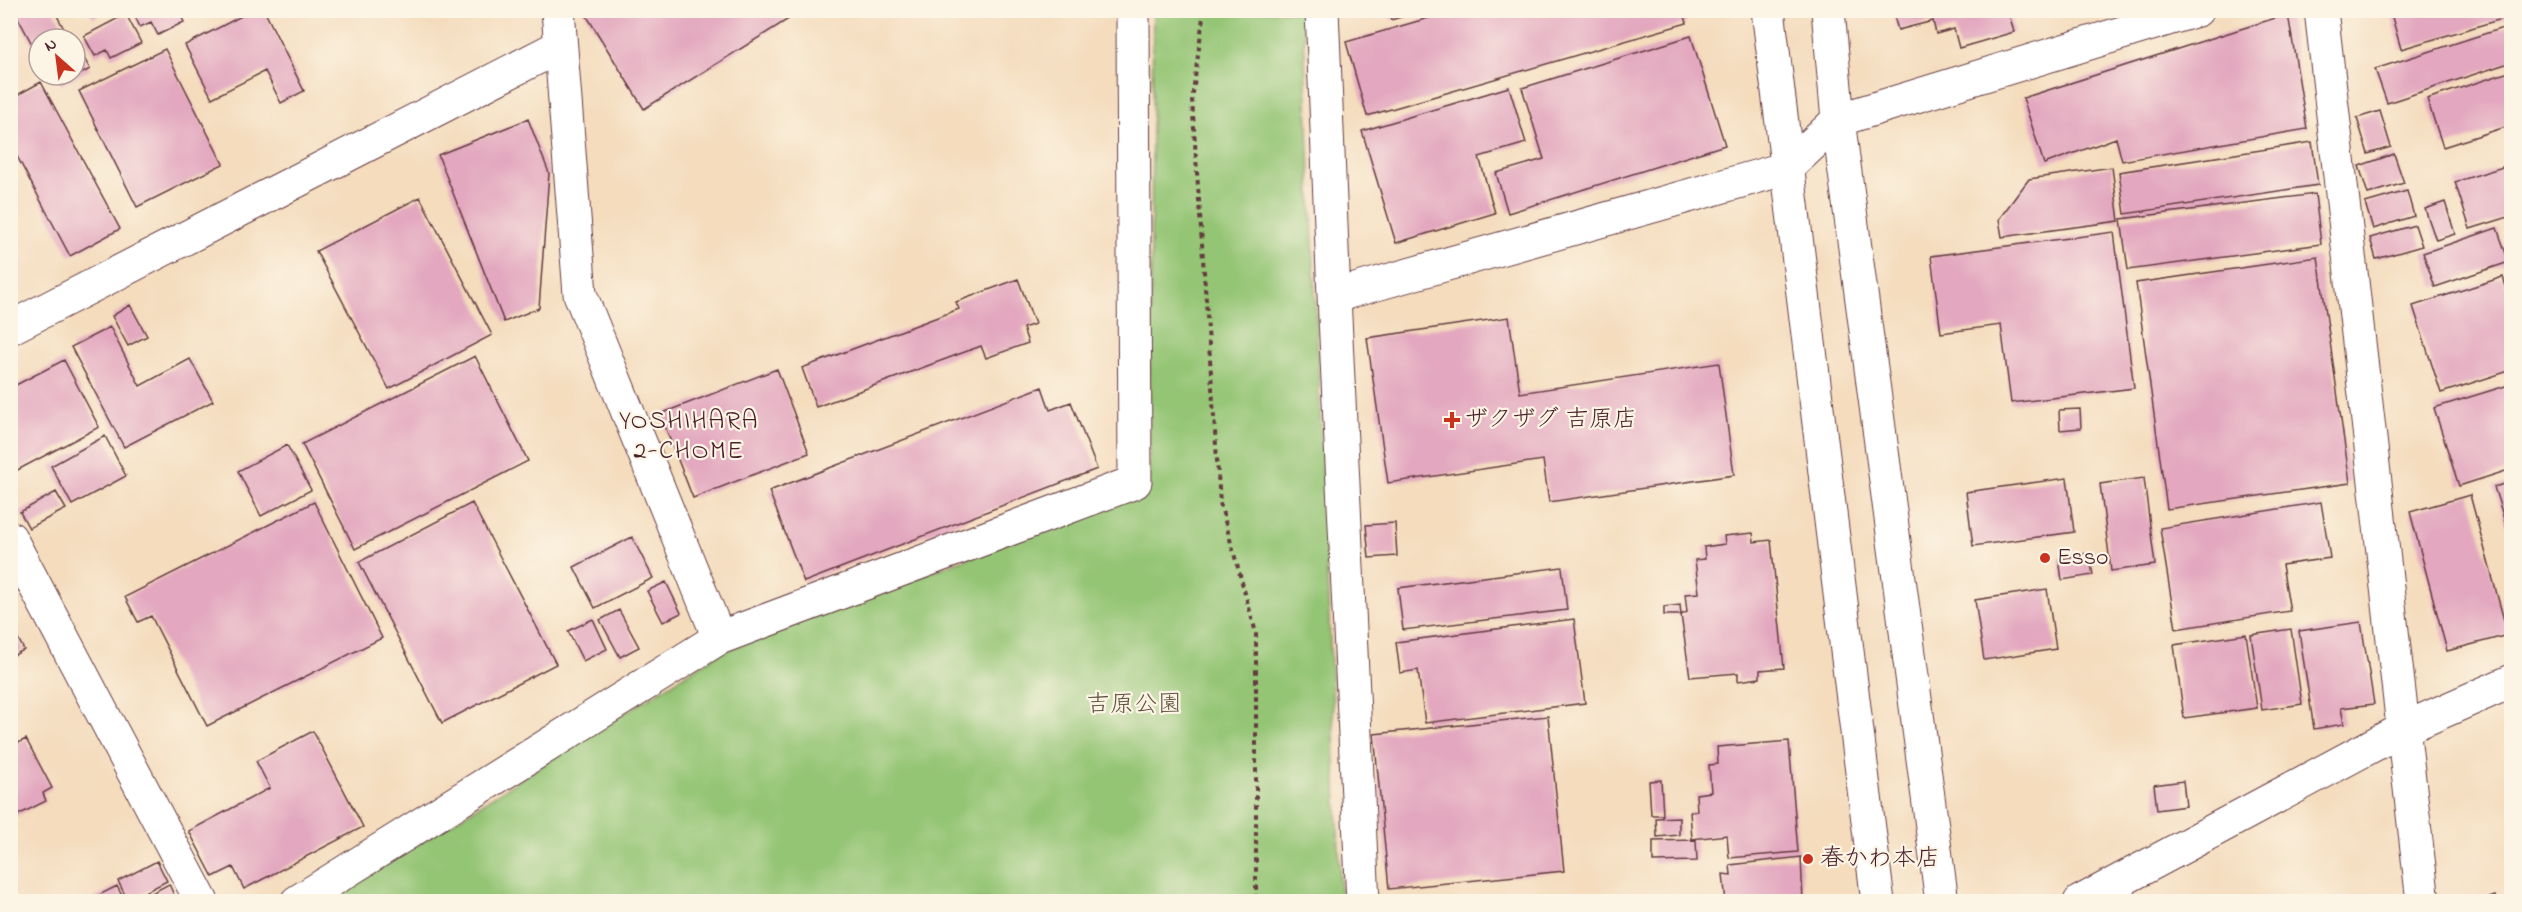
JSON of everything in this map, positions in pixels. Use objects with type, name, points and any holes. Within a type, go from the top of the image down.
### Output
[{"type":"street","points":[[558,10],[580,294],[719,638]]},
{"type":"street","points":[[297,902],[719,638],[1136,482],[1133,10]]},
{"type":"street","points":[[1322,10],[1363,902]]},
{"type":"street","points":[[1768,10],[1878,902]]},
{"type":"street","points":[[1828,10],[1838,120],[1942,902]]},
{"type":"street","points":[[1334,296],[1787,168],[1838,120],[2197,10]]},
{"type":"street","points":[[2321,10],[2424,902]]},
{"type":"street","points":[[10,328],[560,46]]},
{"type":"street","points":[[10,538],[202,902]]},
{"type":"street","points":[[2080,902],[2403,729],[2511,681]]},
{"type":"path","points":[[1204,10],[1192,100],[1220,503],[1256,633],[1256,902]]},
{"type":"green space","name":"吉原公園","points":[[1153,11],[1303,11],[1341,901],[327,902],[718,654],[1149,488]]},
{"type":"building","points":[[22,10],[54,10],[63,27],[27,27],[27,35],[16,14]]},
{"type":"building","points":[[89,10],[108,10],[93,18]]},
{"type":"building","points":[[132,10],[178,10],[184,22],[158,35],[151,22],[140,27]]},
{"type":"building","points":[[253,10],[264,10],[304,91],[281,103],[265,71],[212,98],[185,45]]},
{"type":"building","points":[[583,10],[803,10],[644,109]]},
{"type":"building","points":[[1389,10],[1421,10],[1421,11],[1391,20]]},
{"type":"building","points":[[1456,10],[1683,10],[1687,23],[1367,116],[1346,42]]},
{"type":"building","points":[[1892,10],[2018,11],[2009,14],[2014,32],[1959,48],[1954,29],[1936,34],[1933,21],[1898,30]]},
{"type":"building","points":[[2390,10],[2512,10],[2512,16],[2401,49]]},
{"type":"building","points":[[126,14],[141,43],[111,58],[107,50],[95,56],[87,41],[87,34]]},
{"type":"building","points":[[2288,14],[2307,129],[2122,161],[2116,138],[2044,164],[2023,98]]},
{"type":"building","points":[[2512,25],[2512,62],[2387,103],[2375,69]]},
{"type":"building","points":[[1691,36],[1725,145],[1508,213],[1496,173],[1544,159],[1522,88]]},
{"type":"building","points":[[165,49],[223,164],[137,207],[79,91]]},
{"type":"building","points":[[2512,71],[2512,125],[2443,147],[2427,99]]},
{"type":"building","points":[[32,87],[44,87],[120,229],[70,256],[10,143],[10,99]]},
{"type":"building","points":[[1509,87],[1526,143],[1479,157],[1495,213],[1396,243],[1362,131]]},
{"type":"building","points":[[2380,111],[2391,147],[2368,154],[2357,118]]},
{"type":"building","points":[[528,119],[549,173],[539,308],[504,322],[438,155]]},
{"type":"building","points":[[2312,142],[2318,185],[2125,214],[2119,172]]},
{"type":"building","points":[[2394,154],[2404,183],[2368,194],[2359,166]]},
{"type":"building","points":[[2512,164],[2512,216],[2470,229],[2455,182]]},
{"type":"building","points":[[2112,167],[2119,221],[2002,237],[1999,219],[2029,179]]},
{"type":"building","points":[[2407,191],[2414,216],[2373,229],[2365,203]]},
{"type":"building","points":[[2315,194],[2321,244],[2128,270],[2121,219]]},
{"type":"building","points":[[420,197],[492,335],[389,389],[316,251]]},
{"type":"building","points":[[2445,202],[2455,234],[2436,240],[2425,209]]},
{"type":"building","points":[[2415,225],[2422,246],[2376,259],[2370,238]]},
{"type":"building","points":[[2497,228],[2509,262],[2435,287],[2423,253]]},
{"type":"building","points":[[2114,232],[2134,388],[2011,403],[2001,325],[1941,333],[1931,256]]},
{"type":"building","points":[[2318,257],[2350,483],[2167,509],[2136,283]]},
{"type":"building","points":[[2503,277],[2512,305],[2512,370],[2441,393],[2413,306]]},
{"type":"building","points":[[1018,279],[1035,324],[1023,328],[1028,343],[986,358],[981,346],[816,407],[802,368],[959,309],[956,302]]},
{"type":"building","points":[[130,305],[147,336],[128,346],[112,316]]},
{"type":"building","points":[[1509,317],[1520,393],[1719,363],[1734,475],[1549,502],[1543,460],[1388,483],[1367,338]]},
{"type":"building","points":[[110,327],[140,386],[190,359],[213,401],[124,447],[71,347]]},
{"type":"building","points":[[475,356],[528,461],[355,549],[302,444]]},
{"type":"building","points":[[64,360],[99,427],[10,474],[10,388]]},
{"type":"building","points":[[777,369],[809,453],[693,498],[660,414]]},
{"type":"building","points":[[2512,384],[2512,469],[2459,486],[2434,408]]},
{"type":"building","points":[[1042,387],[1050,410],[1071,402],[1097,469],[804,582],[769,491]]},
{"type":"building","points":[[2080,409],[2081,428],[2060,430],[2059,410]]},
{"type":"building","points":[[105,436],[126,476],[72,505],[51,466]]},
{"type":"building","points":[[287,445],[311,490],[261,516],[238,471]]},
{"type":"building","points":[[2067,478],[2074,532],[1973,546],[1966,492]]},
{"type":"building","points":[[2144,478],[2155,565],[2111,571],[2100,484]]},
{"type":"building","points":[[2512,482],[2512,541],[2511,541],[2494,487]]},
{"type":"building","points":[[56,492],[66,509],[29,528],[20,512]]},
{"type":"building","points":[[2470,495],[2508,635],[2447,651],[2410,512]]},
{"type":"building","points":[[314,502],[382,638],[207,726],[151,616],[138,622],[125,597]]},
{"type":"building","points":[[2321,502],[2330,558],[2282,565],[2290,611],[2176,629],[2160,528]]},
{"type":"building","points":[[472,503],[556,664],[442,723],[359,562]]},
{"type":"building","points":[[1395,523],[1397,556],[1369,558],[1366,525]]},
{"type":"building","points":[[1753,533],[1754,542],[1771,540],[1784,668],[1760,670],[1760,678],[1738,681],[1738,673],[1690,677],[1681,615],[1687,612],[1685,594],[1699,593],[1695,560],[1705,559],[1704,547],[1725,544],[1724,536]]},
{"type":"building","points":[[632,537],[653,578],[595,608],[574,567]]},
{"type":"building","points":[[2089,553],[2093,575],[2062,580],[2059,559]]},
{"type":"building","points":[[1562,567],[1567,610],[1403,630],[1398,588]]},
{"type":"building","points":[[666,582],[681,613],[663,622],[647,591]]},
{"type":"building","points":[[2047,589],[2056,649],[1984,660],[1975,600]]},
{"type":"building","points":[[1680,605],[1681,615],[1664,615],[1664,607]]},
{"type":"building","points":[[619,610],[639,647],[620,657],[600,620]]},
{"type":"building","points":[[593,619],[607,649],[583,661],[568,631]]},
{"type":"building","points":[[1574,619],[1585,703],[1425,723],[1418,670],[1400,673],[1396,642]]},
{"type":"building","points":[[2361,622],[2374,704],[2341,708],[2344,724],[2314,729],[2299,631]]},
{"type":"building","points":[[10,623],[24,650],[10,657]]},
{"type":"building","points":[[2291,629],[2302,704],[2262,710],[2251,635]]},
{"type":"building","points":[[2246,634],[2257,708],[2184,718],[2174,645]]},
{"type":"building","points":[[1548,716],[1564,871],[1389,889],[1374,734]]},
{"type":"building","points":[[313,731],[363,827],[244,889],[233,867],[213,877],[189,831],[270,788],[256,761]]},
{"type":"building","points":[[10,739],[14,745],[26,739],[52,788],[43,793],[46,801],[10,819]]},
{"type":"building","points":[[1789,741],[1798,852],[1729,858],[1727,835],[1692,839],[1690,812],[1697,811],[1696,794],[1711,792],[1709,765],[1718,764],[1717,747]]},
{"type":"building","points":[[1661,780],[1663,815],[1651,815],[1649,781]]},
{"type":"building","points":[[2183,781],[2186,806],[2157,810],[2154,785]]},
{"type":"building","points":[[1679,817],[1679,835],[1657,837],[1656,818]]},
{"type":"building","points":[[1696,840],[1697,861],[1653,862],[1653,841]]},
{"type":"building","points":[[1801,857],[1803,902],[1726,902],[1723,874],[1731,875],[1730,865]]},
{"type":"building","points":[[157,861],[167,881],[128,901],[118,881]]},
{"type":"building","points":[[169,884],[177,902],[135,902]]},
{"type":"building","points":[[117,886],[125,902],[97,902],[95,897]]},
{"type":"building","points":[[2495,896],[2497,902],[2481,902],[2481,901]]},
{"type":"building","points":[[2396,897],[2396,902],[2377,902],[2377,900]]},
{"type":"place","name":"ザクザグ 吉原店","points":[[1452,420]]},
{"type":"place","name":"Esso","points":[[2045,558]]},
{"type":"place","name":"春かわ本店","points":[[1808,859]]},
{"type":"district","name":"YOSHIHARA 2-CHOME","points":[[689,436]]}]
